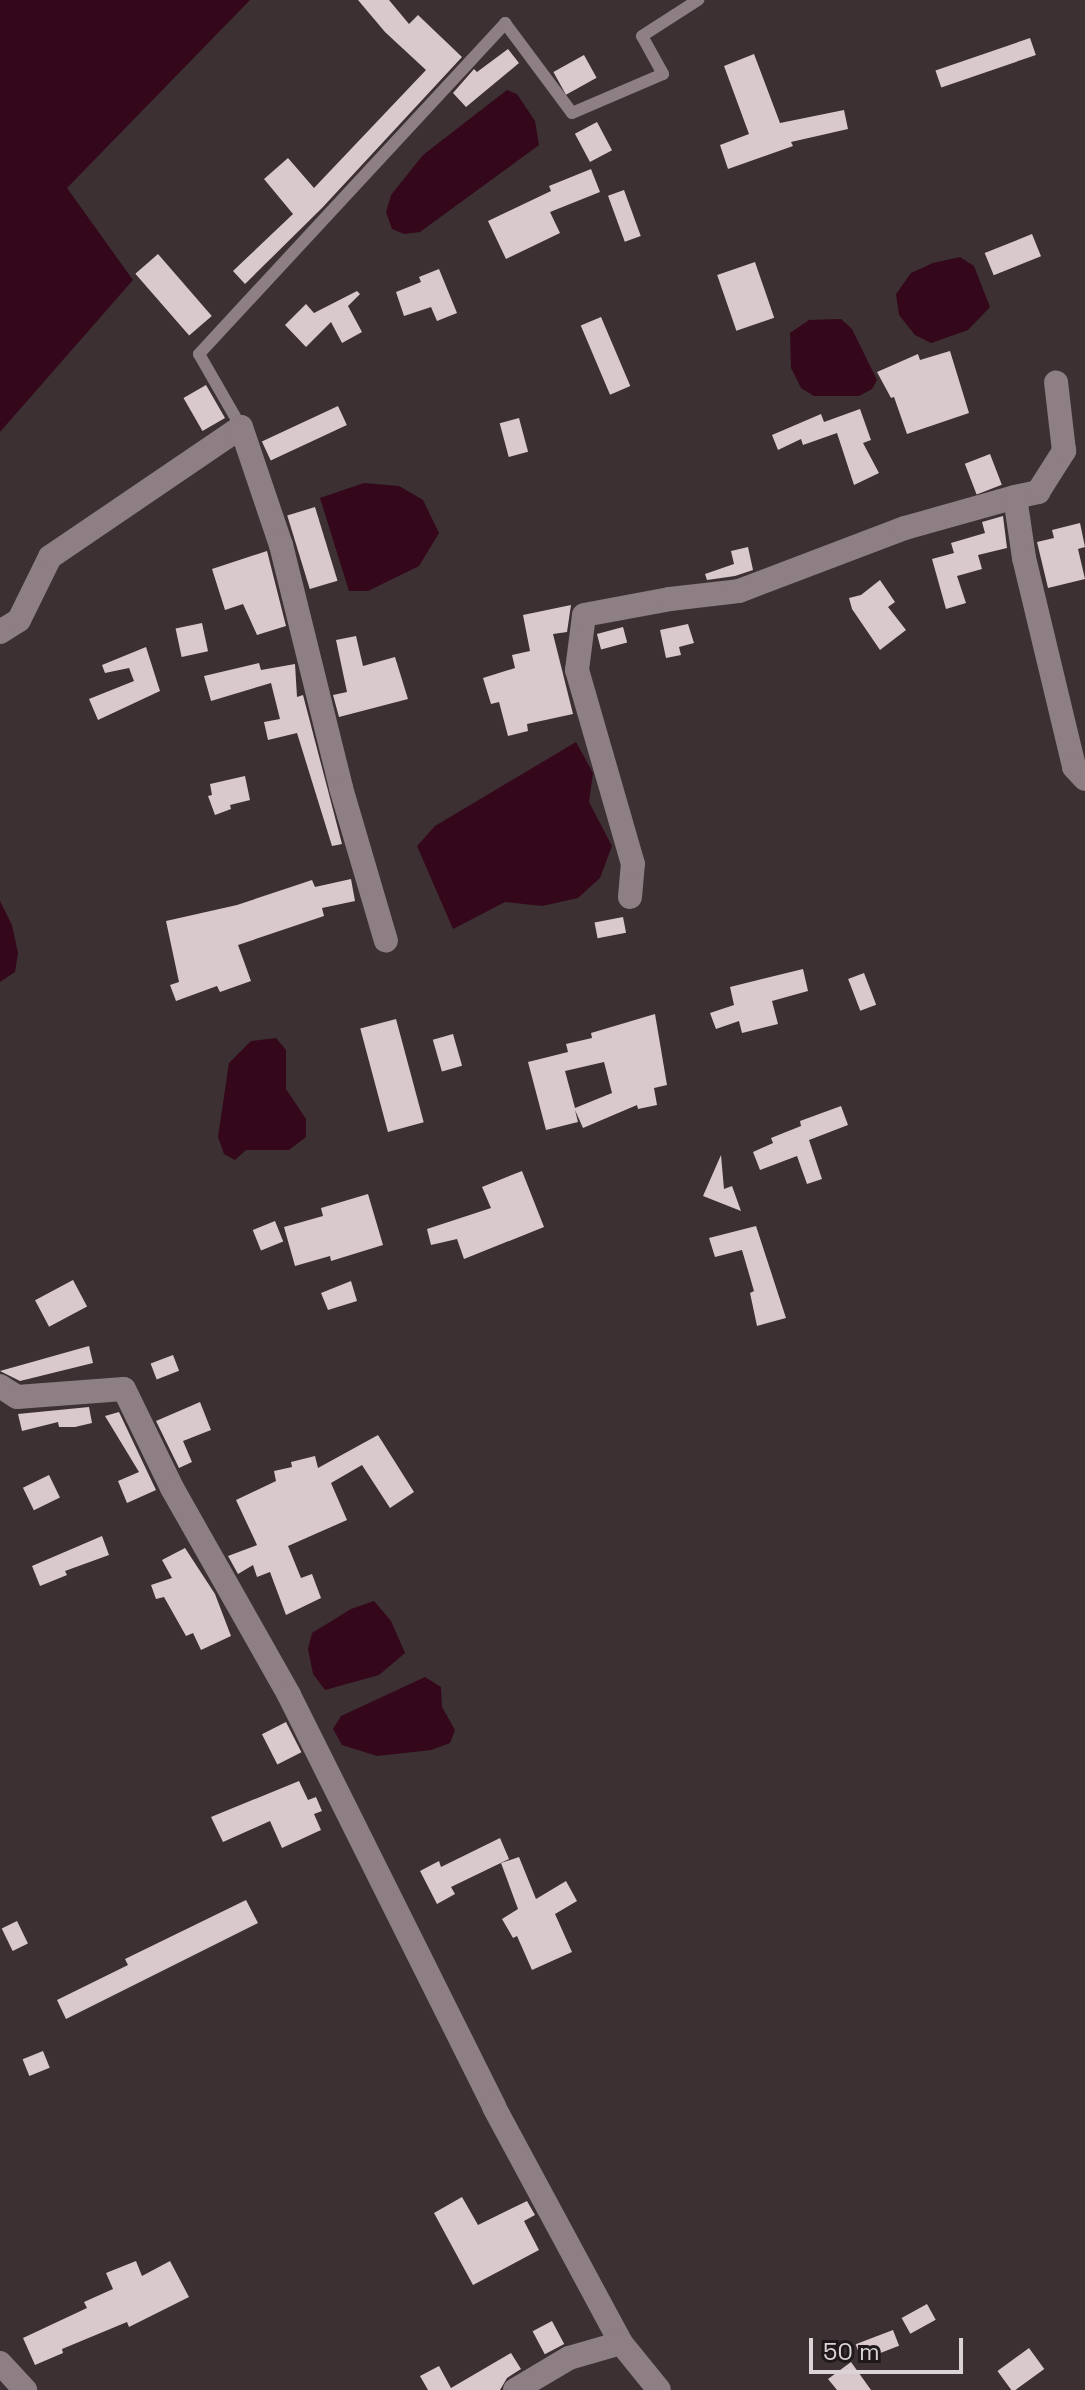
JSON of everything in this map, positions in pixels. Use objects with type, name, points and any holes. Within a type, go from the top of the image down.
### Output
[{"type":"street","points":[[630,897],[633,864],[577,670],[584,615],[670,599],[739,591],[905,528],[1038,492],[1064,451],[1056,382]]},
{"type":"street","points":[[0,632],[19,620],[50,557],[241,427],[281,545],[341,788],[386,941]]},
{"type":"street","points":[[1015,497],[1024,558],[1074,767],[1085,779]]},
{"type":"street","points":[[0,1386],[17,1397],[124,1389],[172,1488],[289,1695],[494,2107],[621,2343],[659,2390]]},
{"type":"street","points":[[515,2390],[569,2358],[621,2343]]},
{"type":"street","points":[[0,2363],[25,2390]]},
{"type":"lane","points":[[241,427],[199,354],[505,23],[572,113],[663,74],[642,36],[698,0]]},
{"type":"shaded area","points":[[0,0],[250,0],[67,188],[133,280],[0,432]]},
{"type":"shaded area","points":[[507,90],[517,94],[535,121],[539,145],[420,232],[404,234],[392,229],[386,212],[391,195],[423,155]]},
{"type":"shaded area","points":[[960,257],[974,266],[990,307],[968,330],[931,343],[915,335],[899,315],[896,294],[911,273],[933,263]]},
{"type":"shaded area","points":[[841,319],[852,329],[877,380],[872,389],[859,396],[814,396],[801,388],[791,368],[790,333],[809,320]]},
{"type":"shaded area","points":[[364,483],[399,486],[423,500],[439,533],[419,566],[368,591],[349,591],[320,498]]},
{"type":"shaded area","points":[[576,742],[593,773],[589,802],[612,846],[600,878],[578,898],[542,906],[505,902],[453,929],[417,846],[435,826]]},
{"type":"shaded area","points":[[0,901],[12,925],[18,953],[15,972],[0,982]]},
{"type":"shaded area","points":[[276,1038],[286,1050],[286,1089],[306,1119],[306,1137],[289,1150],[246,1150],[235,1160],[224,1154],[218,1137],[229,1063],[251,1041]]},
{"type":"shaded area","points":[[374,1601],[391,1621],[405,1653],[379,1675],[325,1690],[313,1674],[308,1649],[312,1633],[351,1609]]},
{"type":"shaded area","points":[[425,1677],[441,1687],[442,1707],[455,1730],[450,1743],[431,1750],[377,1756],[342,1745],[333,1729],[341,1716]]},
{"type":"building","points":[[358,0],[389,0],[409,24],[418,15],[462,57],[322,208],[245,284],[233,271],[293,214],[264,179],[288,158],[314,188],[426,70],[385,32]]},
{"type":"building","points":[[1030,38],[1036,55],[941,88],[935,71]]},
{"type":"building","points":[[508,49],[519,63],[466,107],[453,93],[474,69],[477,72]]},
{"type":"building","points":[[754,54],[780,123],[844,110],[848,129],[791,142],[793,146],[728,169],[720,145],[749,134],[724,66]]},
{"type":"building","points":[[584,55],[597,78],[566,95],[553,72]]},
{"type":"building","points":[[597,122],[612,150],[590,162],[575,134]]},
{"type":"building","points":[[591,169],[600,192],[550,212],[560,233],[506,259],[488,221],[551,191],[549,186]]},
{"type":"building","points":[[624,190],[641,236],[625,242],[608,196]]},
{"type":"building","points":[[1032,234],[1041,256],[994,275],[985,253]]},
{"type":"building","points":[[158,254],[212,316],[189,336],[135,274]]},
{"type":"building","points":[[755,262],[774,318],[736,331],[717,275]]},
{"type":"building","points":[[439,269],[457,313],[437,321],[431,307],[404,316],[396,292],[421,282],[419,277]]},
{"type":"building","points":[[357,291],[360,294],[348,306],[362,332],[342,343],[331,322],[306,347],[285,325],[306,304],[314,313]]},
{"type":"building","points":[[601,317],[630,386],[610,395],[581,326]]},
{"type":"building","points":[[950,351],[969,413],[907,434],[894,397],[891,398],[877,372],[918,354],[920,360]]},
{"type":"building","points":[[206,385],[225,418],[202,431],[183,398]]},
{"type":"building","points":[[338,406],[347,425],[271,461],[262,441]]},
{"type":"building","points":[[860,409],[871,440],[863,443],[879,473],[854,485],[837,433],[803,445],[801,439],[778,450],[772,435],[821,414],[824,422]]},
{"type":"building","points":[[519,418],[528,452],[509,457],[500,423]]},
{"type":"building","points":[[990,454],[1002,485],[977,494],[965,464]]},
{"type":"building","points":[[315,507],[338,581],[310,589],[287,515]]},
{"type":"building","points":[[1003,516],[1007,548],[978,555],[982,569],[957,576],[966,603],[946,609],[932,559],[954,553],[951,543],[985,533],[982,522]]},
{"type":"building","points":[[1080,523],[1085,547],[1078,549],[1085,579],[1048,588],[1037,542],[1054,538],[1052,530]]},
{"type":"building","points":[[748,547],[753,570],[707,580],[705,574],[734,564],[731,551]]},
{"type":"building","points":[[267,551],[286,626],[257,635],[243,604],[225,610],[212,569]]},
{"type":"building","points":[[880,580],[895,602],[888,607],[906,630],[880,650],[852,609],[849,598],[861,595]]},
{"type":"building","points":[[571,605],[567,632],[553,634],[573,714],[527,724],[528,731],[508,736],[499,702],[491,704],[483,678],[515,668],[512,655],[530,651],[523,615]]},
{"type":"building","points":[[202,623],[208,651],[182,657],[176,629]]},
{"type":"building","points":[[688,624],[694,643],[679,647],[681,655],[666,658],[660,630]]},
{"type":"building","points":[[623,627],[627,642],[601,649],[597,634]]},
{"type":"building","points":[[356,636],[363,666],[395,657],[408,699],[339,717],[333,695],[347,692],[336,640]]},
{"type":"building","points":[[146,647],[160,691],[98,720],[89,699],[134,681],[129,668],[105,673],[102,665]]},
{"type":"building","points":[[259,663],[261,670],[295,664],[297,697],[303,695],[342,844],[332,846],[297,733],[268,740],[264,722],[280,719],[271,683],[211,701],[204,676]]},
{"type":"building","points":[[245,776],[250,800],[230,805],[231,809],[215,815],[208,796],[212,795],[210,784]]},
{"type":"building","points":[[351,879],[355,901],[322,908],[324,916],[238,945],[251,981],[220,992],[217,986],[176,1001],[170,985],[179,982],[166,921],[237,905],[312,880],[315,887]]},
{"type":"building","points":[[623,917],[626,933],[598,938],[595,923]]},
{"type":"building","points":[[803,969],[808,991],[772,1001],[778,1024],[742,1033],[739,1021],[716,1029],[710,1013],[734,1005],[730,987]]},
{"type":"building","points":[[864,973],[876,1005],[860,1011],[848,979]]},
{"type":"building","points":[[655,1014],[667,1085],[654,1088],[657,1105],[638,1109],[637,1105],[583,1128],[575,1110],[578,1122],[546,1130],[528,1062],[568,1052],[566,1044],[592,1038],[591,1033]],"holes":[[[604,1062],[612,1093],[575,1108],[565,1071]]]},
{"type":"building","points":[[396,1019],[424,1122],[388,1132],[360,1029]]},
{"type":"building","points":[[453,1034],[462,1066],[442,1072],[433,1040]]},
{"type":"building","points":[[841,1106],[848,1125],[809,1140],[822,1179],[807,1184],[797,1156],[760,1170],[753,1152],[773,1143],[771,1138],[801,1126],[800,1121]]},
{"type":"building","points":[[721,1155],[724,1189],[732,1186],[741,1211],[703,1196]]},
{"type":"building","points":[[522,1171],[544,1227],[464,1259],[457,1239],[431,1245],[427,1229],[491,1208],[482,1187]]},
{"type":"building","points":[[368,1194],[383,1245],[331,1261],[330,1256],[295,1266],[284,1227],[323,1216],[321,1208]]},
{"type":"building","points":[[275,1221],[283,1241],[261,1250],[253,1230]]},
{"type":"building","points":[[756,1226],[786,1318],[757,1326],[750,1293],[754,1291],[742,1250],[715,1257],[709,1238]]},
{"type":"building","points":[[73,1280],[87,1306],[49,1327],[35,1300]]},
{"type":"building","points":[[351,1281],[357,1301],[328,1310],[321,1293]]},
{"type":"building","points":[[89,1346],[93,1363],[20,1381],[0,1371]]},
{"type":"building","points":[[173,1355],[179,1371],[157,1379],[151,1364]]},
{"type":"building","points":[[200,1402],[211,1430],[183,1441],[192,1462],[179,1468],[156,1421]]},
{"type":"building","points":[[89,1407],[92,1423],[75,1427],[59,1427],[58,1422],[22,1431],[18,1414]]},
{"type":"building","points":[[119,1412],[156,1490],[127,1503],[118,1481],[139,1472],[105,1416]]},
{"type":"building","points":[[378,1435],[414,1492],[390,1508],[362,1465],[331,1483],[347,1520],[288,1546],[301,1578],[312,1574],[321,1598],[286,1615],[270,1572],[257,1577],[253,1565],[238,1574],[228,1556],[257,1545],[236,1500],[276,1481],[274,1471],[292,1467],[291,1462],[315,1456],[318,1468]]},
{"type":"building","points":[[49,1475],[60,1497],[34,1510],[23,1488]]},
{"type":"building","points":[[102,1536],[109,1555],[65,1571],[67,1575],[40,1586],[32,1566]]},
{"type":"building","points":[[185,1548],[215,1594],[231,1636],[201,1650],[193,1633],[186,1636],[164,1597],[156,1599],[151,1585],[172,1578],[162,1560]]},
{"type":"building","points":[[286,1722],[301,1752],[277,1765],[262,1734]]},
{"type":"building","points":[[299,1781],[308,1800],[316,1797],[322,1811],[314,1814],[321,1830],[282,1848],[270,1821],[223,1842],[211,1817]]},
{"type":"building","points":[[500,1838],[509,1859],[451,1887],[455,1894],[437,1904],[420,1871],[439,1861],[441,1867]]},
{"type":"building","points":[[519,1857],[536,1899],[566,1881],[577,1901],[555,1914],[572,1952],[532,1970],[517,1936],[513,1938],[502,1919],[518,1909],[501,1863]]},
{"type":"building","points":[[246,1900],[258,1923],[66,2019],[57,2000],[128,1965],[125,1959]]},
{"type":"building","points":[[17,1921],[28,1943],[13,1951],[2,1928]]},
{"type":"building","points":[[43,2051],[50,2068],[29,2076],[23,2059]]},
{"type":"building","points":[[462,2197],[478,2225],[527,2201],[535,2215],[524,2221],[539,2250],[473,2285],[434,2213]]},
{"type":"building","points":[[136,2261],[142,2276],[170,2261],[189,2297],[129,2327],[127,2322],[62,2349],[63,2353],[35,2365],[23,2338],[87,2308],[84,2302],[113,2289],[106,2273]]},
{"type":"building","points":[[927,2304],[936,2320],[910,2334],[902,2318]]},
{"type":"building","points":[[552,2321],[564,2344],[545,2354],[533,2331]]},
{"type":"building","points":[[893,2330],[899,2346],[862,2360],[856,2344]]},
{"type":"building","points":[[1029,2348],[1044,2369],[1015,2390],[1011,2390],[997,2371]]},
{"type":"building","points":[[511,2353],[521,2369],[507,2378],[500,2390],[428,2390],[420,2376],[439,2366],[451,2388]]},
{"type":"building","points":[[851,2362],[871,2390],[837,2390],[828,2379]]}]
